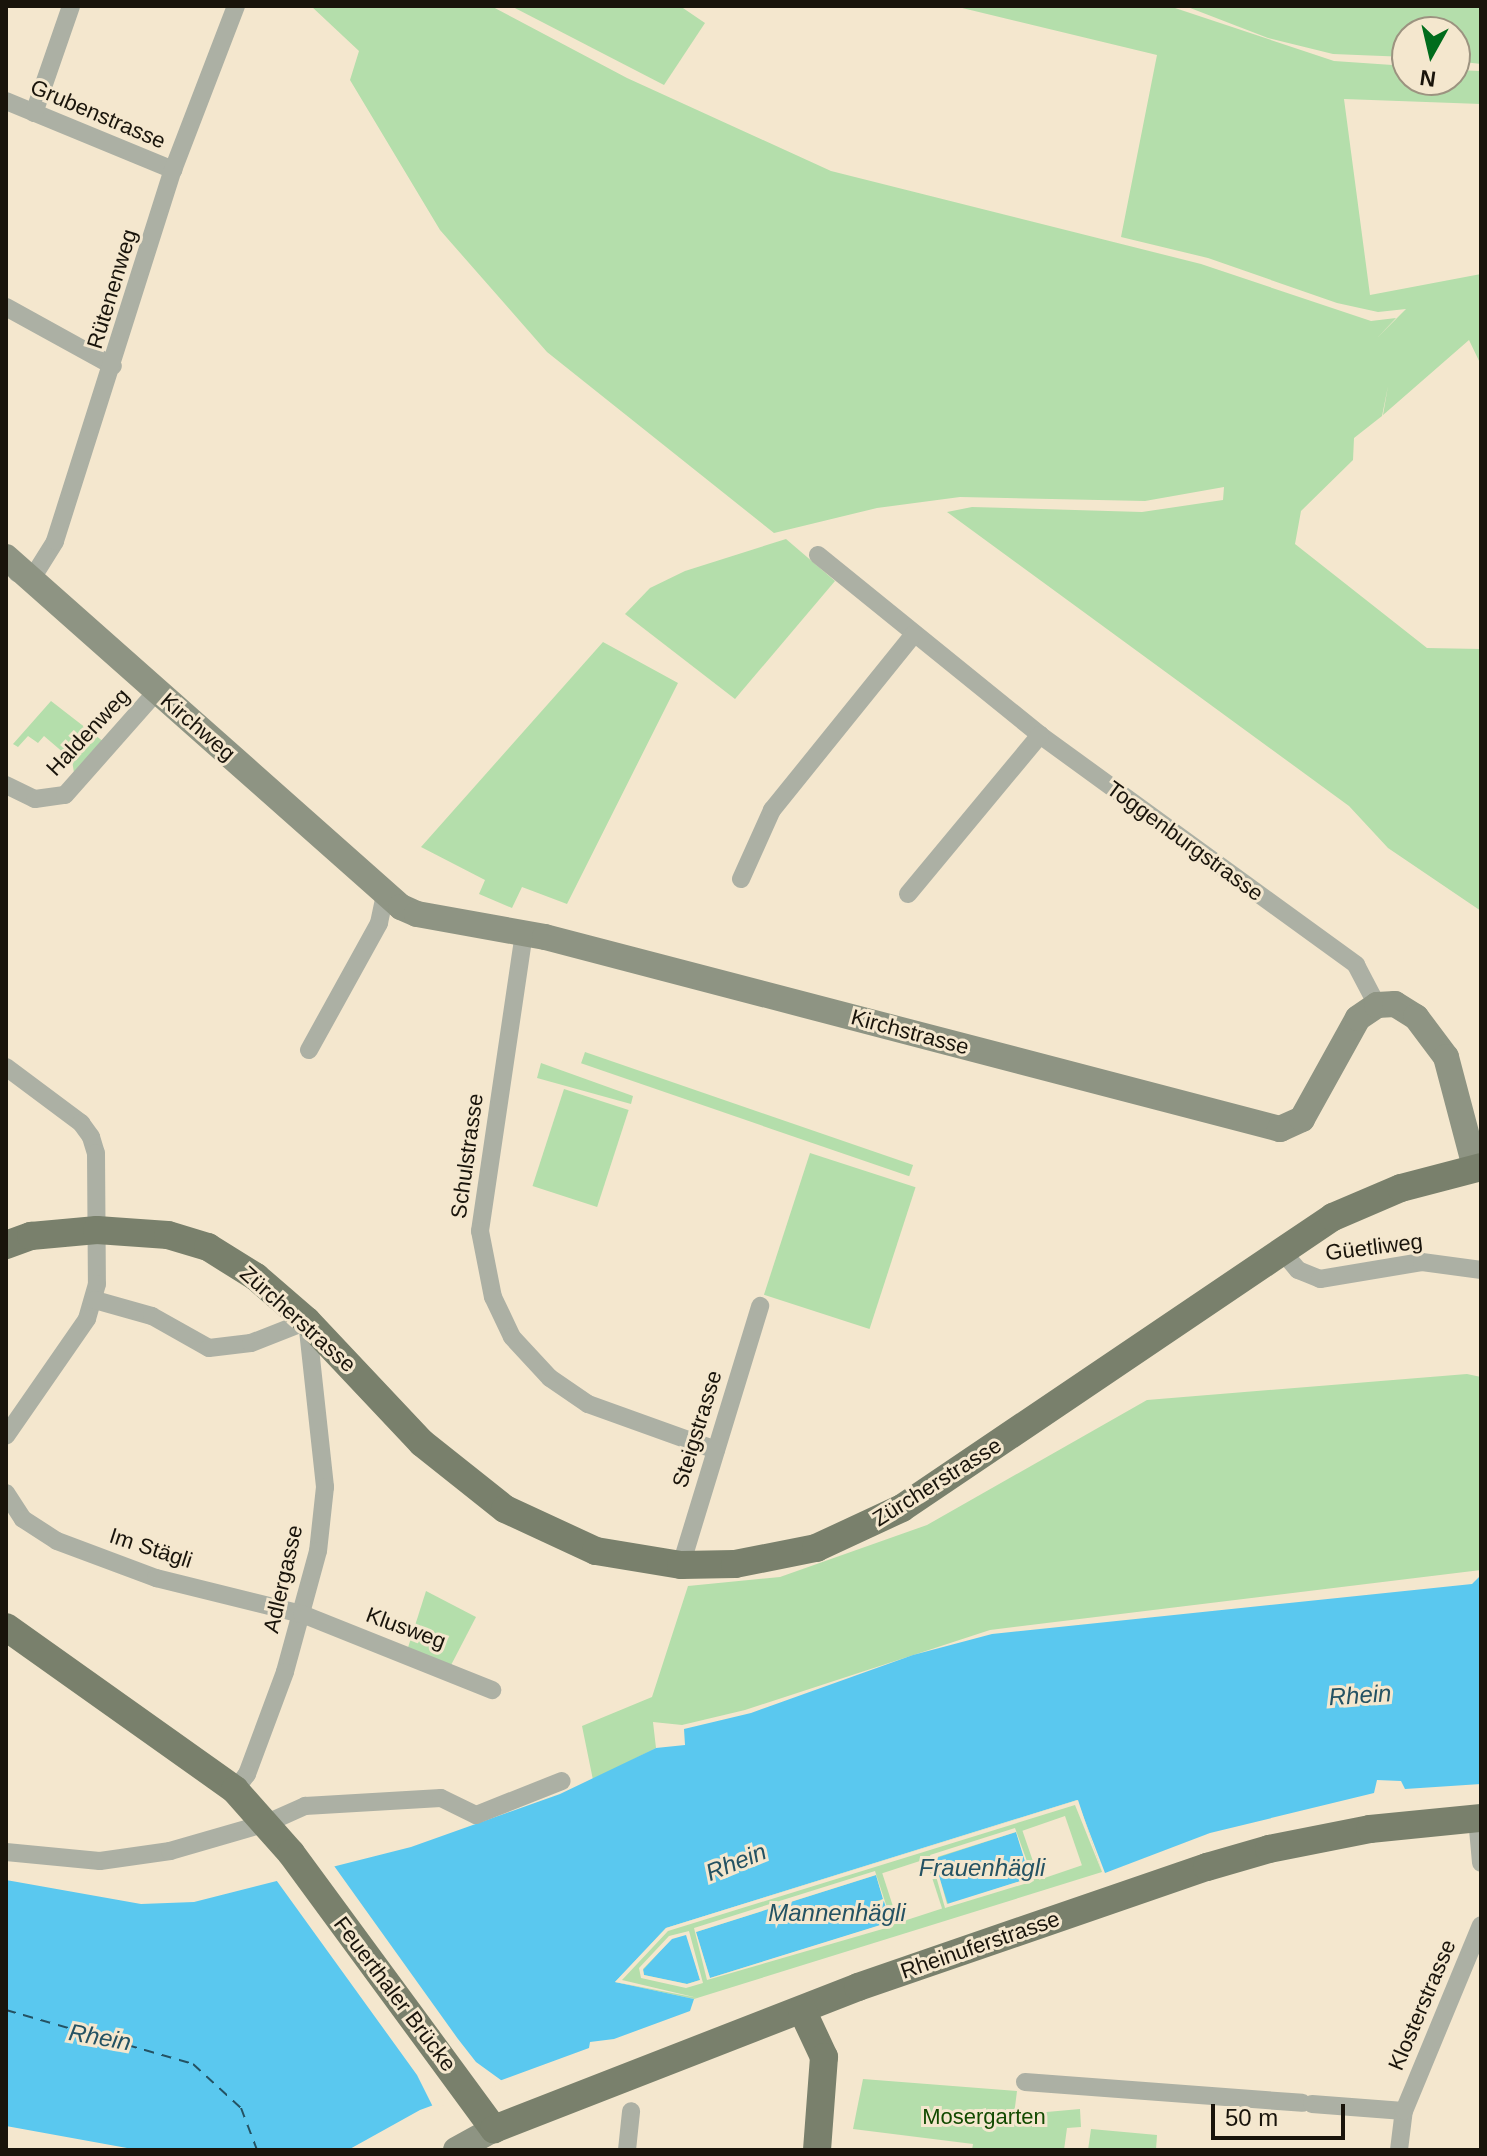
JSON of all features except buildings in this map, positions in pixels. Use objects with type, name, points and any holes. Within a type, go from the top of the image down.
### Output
[{"type":"main road","name":"Zürcherstrasse","points":[[6,1245],[31,1236],[97,1230],[168,1235],[208,1247],[256,1277],[307,1321],[422,1443],[505,1509],[596,1551],[773,1559],[816,1548],[888,1515],[1351,1208],[1478,1167]]},
{"type":"main road","points":[[6,1627],[235,1790],[267,1823]]},
{"type":"main road","name":"Rheinuferstrasse","points":[[488,2119],[1269,1849],[1370,1829],[1479,1818]]},
{"type":"main road","name":"Feuerthaler Brücke","points":[[267,1823],[488,2119]]},
{"type":"main road","points":[[802,2010],[824,2057],[817,2150]]},
{"type":"street","points":[[34,113],[71,6]]},
{"type":"street","name":"Rütenenweg","points":[[12,567],[36,572],[55,541],[173,170],[236,6]]},
{"type":"street","name":"Grubenstrasse","points":[[6,101],[173,170]]},
{"type":"street","points":[[6,307],[113,366]]},
{"type":"street","name":"Toggenburgstrasse","points":[[818,555],[1040,735],[1356,965],[1377,1005]]},
{"type":"street","name":"Kirchweg","points":[[12,567],[386,891]]},
{"type":"street","points":[[741,879],[772,810],[914,634]]},
{"type":"street","name":"Haldenweg","points":[[6,785],[35,799],[65,795],[157,691]]},
{"type":"street","points":[[908,894],[1040,735]]},
{"type":"street","points":[[309,1050],[379,923],[386,891]]},
{"type":"street","name":"Kirchstrasse","points":[[386,891],[417,914],[524,933],[1280,1129],[1302,1119],[1353,1025],[1377,1005]]},
{"type":"street","name":"Schulstrasse","points":[[524,933],[480,1231],[493,1297],[512,1337],[550,1378],[588,1404],[716,1450]]},
{"type":"street","points":[[1377,1005],[1405,1008],[1446,1057],[1478,1167]]},
{"type":"street","points":[[6,1067],[81,1123],[96,1153],[97,1230],[95,1300],[87,1319],[6,1436]]},
{"type":"street","name":"Güetliweg","points":[[1282,1251],[1298,1270],[1320,1279],[1422,1262],[1481,1270]]},
{"type":"street","points":[[95,1300],[152,1316],[209,1348],[251,1343],[307,1321]]},
{"type":"street","name":"Steigstrasse","points":[[684,1553],[760,1306]]},
{"type":"street","name":"Adlergasse","points":[[235,1790],[247,1774],[302,1614],[318,1551],[325,1487],[307,1321]]},
{"type":"street","name":"Im Stägli","points":[[6,1493],[23,1519],[57,1541],[156,1578],[302,1614]]},
{"type":"street","name":"Klusweg","points":[[302,1614],[492,1690]]},
{"type":"street","points":[[6,1852],[100,1861],[170,1851],[267,1823],[305,1806],[441,1798],[476,1815],[562,1781]]},
{"type":"street","points":[[1479,1818],[1481,1863]]},
{"type":"street","name":"Klosterstrasse","points":[[1399,2150],[1404,2111],[1481,1925]]},
{"type":"street","points":[[1025,2082],[1404,2111]]},
{"type":"street","points":[[627,2150],[631,2111]]},
{"type":"street","points":[[456,2150],[488,2119]]},
{"type":"green space","points":[[311,6],[491,6],[627,78],[831,171],[1201,264],[1371,321],[1396,318],[1377,338],[1406,309],[1378,312],[1337,303],[1208,258],[1121,237],[1157,55],[954,6],[1169,6],[1334,61],[1391,65],[1391,96],[1471,96],[1471,71],[1481,71],[1481,104],[1344,99],[1370,295],[1481,274],[1481,365],[1469,340],[1383,415],[1388,386],[1382,416],[1354,438],[1353,460],[1301,511],[1295,544],[1427,648],[1481,649],[1481,911],[1388,848],[1349,806],[947,512],[972,507],[1142,512],[1223,500],[1224,487],[1145,501],[960,497],[877,508],[774,533],[547,352],[440,230],[350,80],[359,51]]},
{"type":"green space","points":[[511,6],[680,6],[705,23],[664,85]]},
{"type":"green space","points":[[1185,6],[1481,6],[1481,64],[1471,63],[1471,16],[1391,16],[1391,56],[1333,54],[1268,38]]},
{"type":"green space","points":[[786,539],[835,581],[735,699],[625,614],[650,588],[685,571]]},
{"type":"green space","points":[[603,642],[678,683],[567,904],[522,887],[512,908],[479,894],[485,880],[421,847]]},
{"type":"green space","points":[[51,701],[104,742],[74,773],[72,760],[44,736],[38,743],[28,736],[18,747],[13,744]]},
{"type":"green space","points":[[585,1052],[913,1165],[909,1176],[581,1063]]},
{"type":"green space","points":[[541,1063],[633,1096],[631,1104],[537,1078]]},
{"type":"green space","points":[[564,1089],[629,1110],[597,1207],[532,1186]]},
{"type":"green space","points":[[810,1153],[916,1187],[870,1329],[764,1295]]},
{"type":"green space","points":[[1467,1374],[1481,1377],[1481,1570],[990,1630],[745,1710],[682,1725],[653,1722],[656,1748],[593,1780],[582,1726],[652,1697],[688,1586],[780,1577],[927,1525],[1147,1400]]},
{"type":"green space","points":[[426,1591],[476,1617],[449,1669],[405,1657]]},
{"type":"green space","points":[[1078,1800],[1102,1872],[694,1999],[615,1982],[666,1928]]},
{"type":"green space","name":"Mosergarten","points":[[863,2079],[1017,2091],[1014,2115],[1080,2109],[1081,2127],[1067,2128],[1064,2150],[972,2150],[973,2144],[853,2129]]},
{"type":"green space","points":[[1091,2129],[1157,2135],[1156,2150],[1088,2150]]},
{"type":"water","name":"Rhein","points":[[1481,1575],[1481,1784],[1405,1789],[1401,1781],[1377,1780],[1374,1793],[1210,1833],[1105,1873],[1077,1800],[666,1928],[615,1982],[694,1999],[690,2011],[614,2039],[590,2042],[589,2048],[420,2110],[348,2150],[138,2150],[6,2126],[6,1880],[141,1904],[194,1902],[411,1847],[560,1794],[656,1748],[685,1745],[684,1729],[751,1713],[913,1655],[992,1634],[1472,1584]]},
{"type":"water","name":"Frauenhägli","points":[[1016,1832],[1031,1878],[948,1905],[933,1859]]},
{"type":"water","name":"Mannenhägli","points":[[876,1875],[883,1899],[877,1901],[884,1901],[891,1922],[710,1978],[696,1932]]},
{"type":"water","points":[[687,1934],[700,1980],[687,1984],[644,1975],[643,1970],[672,1938]]},
{"type":"pier","points":[[1078,1800],[1102,1872],[1075,1805],[668,1931],[622,1980],[698,1998],[615,1982],[666,1928]]},
{"type":"pier","points":[[1065,1816],[1082,1865],[1039,1880],[1022,1831]]},
{"type":"pier","points":[[1015,1828],[1034,1881],[945,1908],[930,1855]],"holes":[[[1016,1832],[1030,1878],[947,1904],[934,1858]]]},
{"type":"pier","points":[[926,1859],[942,1908],[898,1923],[882,1873]]},
{"type":"pier","points":[[332,1863],[476,2062],[505,2083],[434,2109],[417,2075],[274,1877]]},
{"type":"pier","points":[[875,1871],[893,1926],[707,1980],[694,1928]],"holes":[[[876,1875],[883,1899],[876,1903],[884,1901],[890,1922],[710,1978],[696,1932]]]},
{"type":"pier","points":[[689,1931],[703,1983],[686,1988],[641,1978],[639,1968],[669,1936]],"holes":[[[686,1935],[700,1980],[687,1984],[644,1975],[643,1969],[672,1939]]]},
{"type":"ferry route","points":[[6,2010],[193,2064],[241,2108],[257,2150]]}]
